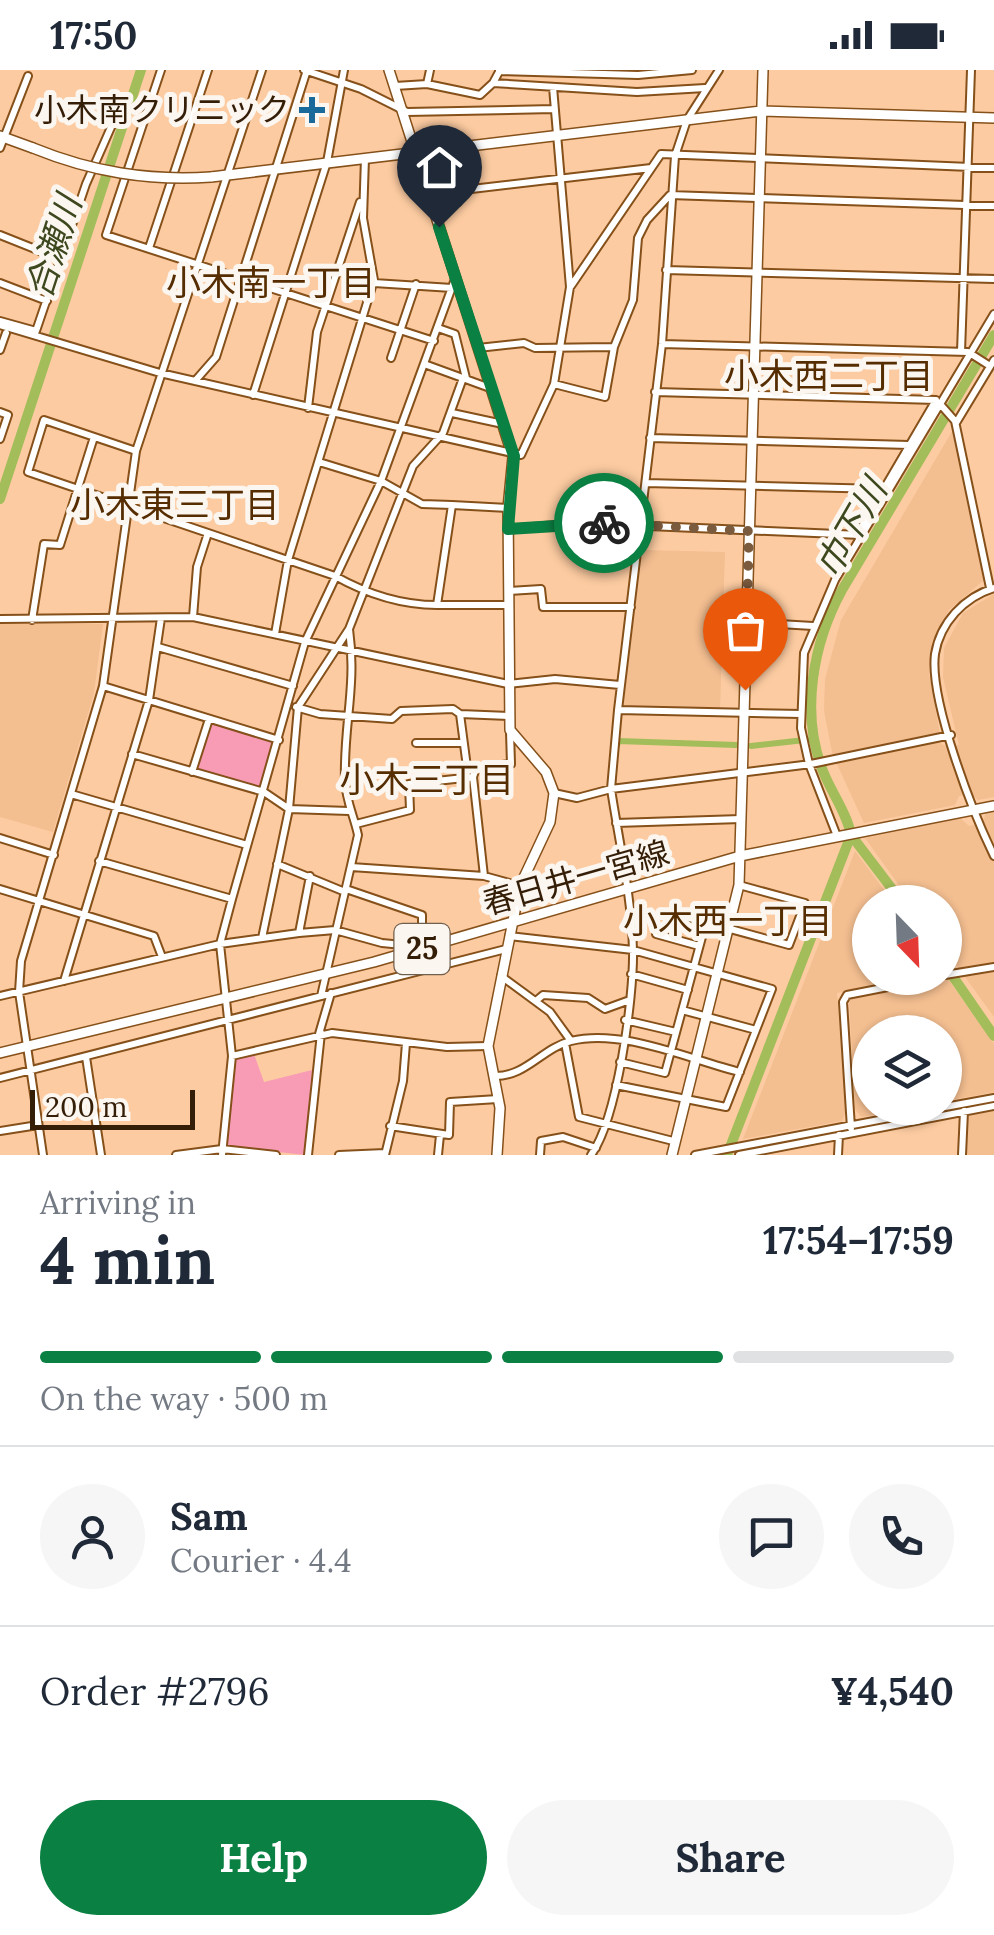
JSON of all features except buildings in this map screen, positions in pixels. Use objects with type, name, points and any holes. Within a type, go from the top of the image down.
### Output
[{"type":"main road","points":[[390,70],[454,283],[514,456],[508,508],[510,730],[546,772],[554,793],[550,822],[520,886],[488,1046],[498,1099],[497,1155]]},
{"type":"main road","points":[[672,1155],[738,886],[763,70]]},
{"type":"main road","points":[[1,140],[70,163],[134,177],[224,176],[761,111],[994,118]]},
{"type":"main road","name":"春日井一宮線","points":[[0,1053],[326,974],[740,856],[994,806]]},
{"type":"street","points":[[161,70],[106,235],[434,341]]},
{"type":"street","points":[[149,248],[208,70]]},
{"type":"street","points":[[43,1155],[19,992],[21,961],[104,686],[136,451],[262,70]]},
{"type":"street","points":[[195,381],[216,357],[305,70],[401,110],[554,110]]},
{"type":"street","points":[[254,395],[282,292],[326,162],[344,70]]},
{"type":"street","points":[[427,84],[430,70]]},
{"type":"street","points":[[394,86],[427,84],[480,95],[500,71],[692,70]]},
{"type":"street","points":[[540,1155],[541,1142],[563,1137],[593,1152],[606,1126],[620,1062],[633,950],[611,789],[620,685],[662,344],[670,195],[676,156],[686,120],[718,70]]},
{"type":"street","points":[[961,352],[971,70]]},
{"type":"street","points":[[1,140],[28,76]]},
{"type":"street","points":[[493,83],[637,92],[706,88]]},
{"type":"street","points":[[0,323],[62,346],[160,373],[520,455],[554,384],[570,287],[552,87]]},
{"type":"street","points":[[0,323],[36,332],[112,125]]},
{"type":"street","points":[[570,287],[661,154],[994,168]]},
{"type":"street","points":[[275,634],[288,560],[330,414],[374,284],[362,196],[365,158]]},
{"type":"street","points":[[431,201],[458,202],[463,190],[652,168]]},
{"type":"street","points":[[554,384],[605,396],[614,348],[633,300],[638,238],[646,220],[670,195],[994,206]]},
{"type":"street","points":[[308,408],[317,332],[362,196]]},
{"type":"street","points":[[0,236],[60,259]]},
{"type":"street","points":[[666,270],[994,279]]},
{"type":"street","points":[[0,282],[46,301]]},
{"type":"street","points":[[222,1152],[232,1056],[220,944],[232,899],[304,642],[381,482],[454,283],[374,284]]},
{"type":"street","points":[[391,358],[416,284]]},
{"type":"street","points":[[838,836],[804,741],[800,714],[804,653],[813,626],[882,489],[941,405],[994,314]]},
{"type":"street","points":[[262,938],[289,809],[298,707],[349,629],[413,466],[438,438],[465,378],[455,334],[438,328]]},
{"type":"street","points":[[0,350],[6,332]]},
{"type":"street","points":[[478,348],[524,342],[535,348],[614,348]]},
{"type":"street","points":[[662,344],[961,352],[990,363],[954,421]]},
{"type":"street","points":[[426,365],[491,389]]},
{"type":"street","points":[[655,392],[936,400],[860,535]]},
{"type":"street","points":[[941,405],[954,421],[992,588],[954,614],[936,651],[935,673],[972,810],[994,856]]},
{"type":"street","points":[[0,412],[8,415],[0,439]]},
{"type":"street","points":[[452,414],[503,424]]},
{"type":"street","points":[[136,451],[44,420],[28,472],[335,576],[365,592],[437,605],[508,605]]},
{"type":"street","points":[[32,620],[44,544],[60,545],[94,437]]},
{"type":"street","points":[[650,438],[912,446]]},
{"type":"street","points":[[319,462],[381,482],[422,504],[508,508]]},
{"type":"street","points":[[646,483],[882,489]]},
{"type":"street","points":[[437,605],[452,505]]},
{"type":"street","points":[[508,529],[579,522],[640,528],[860,535]]},
{"type":"street","points":[[193,618],[197,567],[208,533]]},
{"type":"street","points":[[508,591],[541,589],[543,607],[631,607]]},
{"type":"street","points":[[64,981],[149,700],[161,618]]},
{"type":"street","points":[[0,619],[193,618],[508,684],[534,685],[555,679],[620,685]]},
{"type":"street","points":[[725,621],[813,626]]},
{"type":"street","points":[[321,996],[358,834],[349,811],[345,780],[352,653],[349,629]]},
{"type":"street","points":[[158,647],[293,686]]},
{"type":"street","points":[[104,686],[279,740]]},
{"type":"street","points":[[288,704],[320,714],[392,718],[401,711],[453,710],[460,714],[509,716]]},
{"type":"street","points":[[618,710],[800,714]]},
{"type":"street","points":[[460,714],[467,767],[511,764],[510,730]]},
{"type":"street","points":[[192,772],[209,719]]},
{"type":"street","points":[[554,793],[577,798],[611,789],[810,764],[950,736]]},
{"type":"street","points":[[416,743],[461,743]]},
{"type":"street","points":[[132,754],[264,792],[289,809],[349,811]]},
{"type":"street","points":[[476,768],[473,777],[484,876]]},
{"type":"street","points":[[356,824],[410,810],[409,784],[473,777]]},
{"type":"street","points":[[71,794],[248,845]]},
{"type":"street","points":[[616,823],[741,819]]},
{"type":"street","points":[[0,838],[54,855]]},
{"type":"street","points":[[99,860],[232,899]]},
{"type":"street","points":[[0,996],[220,944],[299,933],[335,930],[382,943],[423,947],[422,915],[276,864]]},
{"type":"street","points":[[351,867],[484,876],[520,886]]},
{"type":"street","points":[[299,933],[310,876]]},
{"type":"street","points":[[675,914],[788,944],[805,904],[738,886]]},
{"type":"street","points":[[0,890],[154,936],[162,957]]},
{"type":"street","points":[[620,1062],[665,1073],[705,926]]},
{"type":"street","points":[[656,934],[699,946]]},
{"type":"street","points":[[509,936],[633,950],[772,989],[726,1107],[682,1102],[616,1085]]},
{"type":"street","points":[[0,1078],[506,949]]},
{"type":"street","points":[[962,973],[994,967]]},
{"type":"street","points":[[632,974],[688,990]]},
{"type":"street","points":[[501,976],[537,1000],[568,1042],[579,1117],[673,1141]]},
{"type":"street","points":[[308,1155],[320,1034],[331,993]]},
{"type":"street","points":[[851,1129],[843,1002],[852,993]]},
{"type":"street","points":[[537,1000],[543,995],[588,998],[605,1009],[627,1001]]},
{"type":"street","points":[[682,1010],[756,1030]]},
{"type":"street","points":[[625,1020],[676,1032]]},
{"type":"street","points":[[232,1056],[320,1034],[488,1046]]},
{"type":"street","points":[[494,1076],[517,1073],[568,1042],[623,1041],[740,1072]]},
{"type":"street","points":[[339,1155],[385,1154],[403,1082],[406,1043]]},
{"type":"street","points":[[86,1057],[101,1155]]},
{"type":"street","points":[[962,1104],[994,1098]]},
{"type":"street","points":[[390,1126],[449,1135],[450,1102],[498,1099]]},
{"type":"street","points":[[738,1151],[994,1106]]},
{"type":"street","points":[[962,1155],[964,1111]]},
{"type":"street","points":[[695,1155],[838,1135],[868,1125]]},
{"type":"street","points":[[0,1131],[38,1126]]},
{"type":"street","points":[[438,1155],[440,1134]]},
{"type":"street","points":[[838,1135],[838,1155]]},
{"type":"street","points":[[176,1155],[276,1155]]},
{"type":"shaded area","points":[[954,428],[984,580],[949,610],[932,642],[929,674],[940,734],[833,757],[824,711],[825,679],[841,620]]},
{"type":"shaded area","points":[[642,550],[725,552],[720,709],[623,707]]},
{"type":"shaded area","points":[[994,594],[994,797],[978,800],[971,794],[959,796],[955,805],[864,823],[836,762],[938,742],[947,747],[959,745],[943,677],[944,648],[963,613]]},
{"type":"shaded area","points":[[0,624],[103,624],[94,693],[53,832],[0,817]]},
{"type":"shaded area","points":[[211,723],[275,742],[261,788],[197,769]]},
{"type":"shaded area","points":[[994,811],[994,1017],[962,973],[962,885],[899,885],[865,838],[960,818],[969,826],[982,823],[986,813]]},
{"type":"shaded area","points":[[855,851],[880,885],[852,885],[852,990],[837,993],[846,1111],[842,1121],[743,1139]]},
{"type":"shaded area","points":[[959,995],[994,1044],[994,1092],[962,1098],[962,1015],[852,1015],[852,1054],[849,998]]},
{"type":"shaded area","points":[[254,1054],[264,1082],[312,1070],[305,1155],[226,1146],[234,1058]]},
{"type":"shaded area","points":[[994,1111],[994,1155],[965,1155],[968,1116]]},
{"type":"waterway","name":"合瀬川","points":[[0,499],[141,70]]},
{"type":"waterway","name":"巾下川","points":[[727,1155],[851,835],[823,771],[812,726],[813,679],[824,632],[842,590],[994,335]]},
{"type":"waterway","points":[[305,402],[313,340]]},
{"type":"waterway","points":[[751,746],[814,739]]},
{"type":"waterway","points":[[617,746],[618,741],[736,745]]},
{"type":"waterway","points":[[851,835],[889,885]]},
{"type":"waterway","points":[[962,990],[994,1036]]},
{"type":"way so far","points":[[604,523],[620,527],[749,531],[745,690]]},
{"type":"place","name":"小木南クリニック","points":[[312,110]]},
{"type":"district","name":"小木南一丁目","points":[[271,283]]},
{"type":"district","name":"小木西二丁目","points":[[829,376]]},
{"type":"district","name":"小木東三丁目","points":[[175,505]]},
{"type":"district","name":"小木三丁目","points":[[427,780]]},
{"type":"district","name":"小木西一丁目","points":[[728,921]]},
{"type":"route","points":[[439,227],[514,456],[508,529],[554,523],[604,523]]}]
